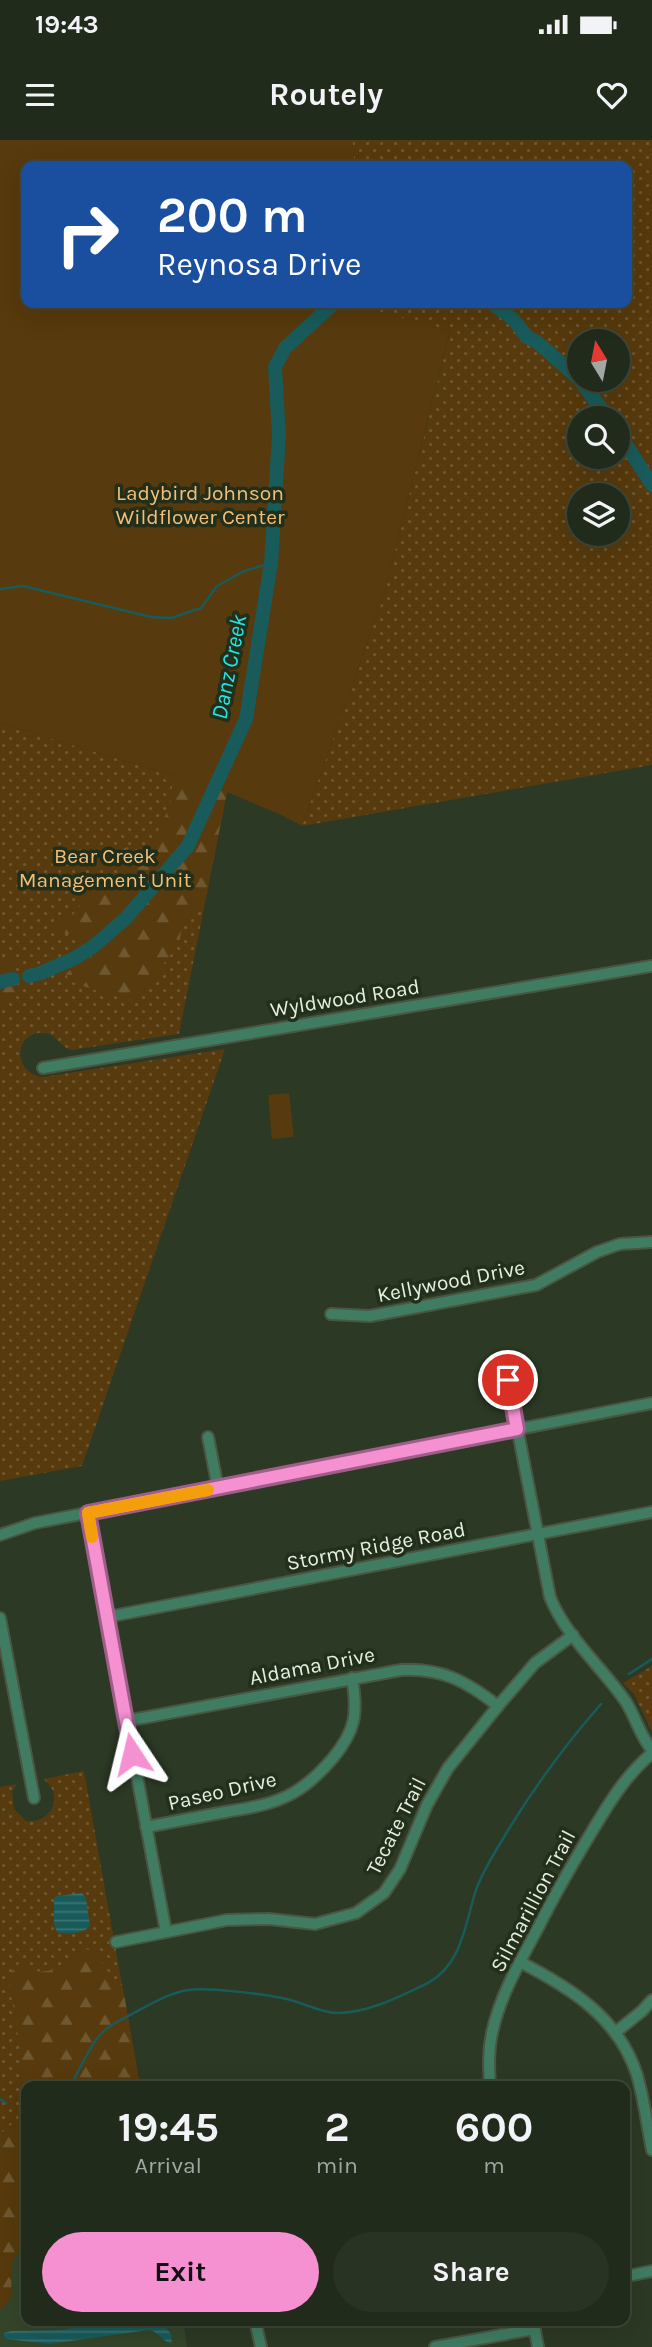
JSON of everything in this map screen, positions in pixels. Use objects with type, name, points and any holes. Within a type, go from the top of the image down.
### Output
[{"type":"street","name":"Wyldwood Road","points":[[43,1068],[652,966]]},
{"type":"street","name":"Kellywood Drive","points":[[331,1314],[370,1316],[536,1285],[597,1252],[620,1244],[652,1242]]},
{"type":"street","points":[[508,1380],[550,1597],[573,1635],[625,1701],[652,1751]]},
{"type":"street","points":[[0,1535],[34,1523],[652,1403]]},
{"type":"street","points":[[208,1437],[218,1488]]},
{"type":"street","name":"Stormy Ridge Road","points":[[107,1617],[652,1512]]},
{"type":"street","points":[[88,1513],[166,1932]]},
{"type":"street","points":[[0,1618],[33,1798]]},
{"type":"street","name":"Tecate Trail","points":[[116,1942],[228,1920],[269,1919],[315,1924],[356,1913],[384,1893],[393,1880],[447,1768],[535,1663],[573,1635]]},
{"type":"street","name":"Aldama Drive","points":[[126,1721],[401,1670],[438,1672],[470,1685],[498,1706]]},
{"type":"street","name":"Paseo Drive","points":[[146,1827],[257,1806],[304,1786],[324,1767],[348,1737],[356,1707],[352,1678]]},
{"type":"street","name":"Silmarillion Trail","points":[[490,2081],[492,2033],[500,2006],[520,1962],[565,1876],[616,1791],[652,1751]]},
{"type":"street","points":[[520,1962],[575,1993],[616,2032],[636,2075],[652,2150]]},
{"type":"street","points":[[616,2032],[652,2000]]},
{"type":"street","points":[[632,2275],[652,2271]]},
{"type":"street","points":[[257,2326],[261,2347]]},
{"type":"street","points":[[435,2347],[530,2326]]},
{"type":"street","points":[[534,2326],[538,2347]]},
{"type":"shaded area","points":[[21,2222],[21,2326],[184,2326],[187,2347],[0,2347],[0,2269]]},
{"type":"green space","name":"Ladybird Johnson Wildflower Center","points":[[0,140],[352,140],[354,161],[21,161],[21,308],[373,308],[450,331],[384,595],[302,826],[227,792],[0,723]]},
{"type":"green space","points":[[352,140],[652,140],[652,765],[302,826],[384,595],[450,332],[373,308],[632,308],[632,161],[354,161]]},
{"type":"green space","name":"Bear Creek Management Unit","points":[[0,723],[227,792],[179,1034],[71,1050],[51,1035],[43,1033],[33,1034],[22,1045],[21,1061],[25,1068],[42,1077],[225,1049],[82,1466],[0,1481]]},
{"type":"green space","points":[[175,776],[227,792],[203,911],[184,917],[179,943],[135,1000],[109,995],[69,981],[66,974],[80,956],[80,940],[78,934],[59,931],[56,925],[60,919],[70,918],[80,906],[83,888],[91,884],[105,892],[109,884],[120,881],[126,872],[117,859],[119,851],[127,847],[143,856],[169,808]]},
{"type":"green space","points":[[4,957],[14,963],[17,992],[6,1001],[0,1001],[0,959]]},
{"type":"green space","points":[[289,1093],[294,1137],[272,1139],[268,1095]]},
{"type":"green space","points":[[652,1666],[652,1732],[634,1694],[623,1683]]},
{"type":"green space","points":[[84,1771],[139,2081],[21,2081],[21,2121],[0,2269],[0,1787],[17,1784],[12,1791],[14,1809],[26,1821],[35,1821],[43,1818],[53,1807],[53,1792],[43,1779]]},
{"type":"green space","points":[[87,1949],[93,1952],[123,1988],[139,2081],[21,2081],[21,2249],[12,2264],[11,2298],[0,2310],[0,2134],[18,2119],[22,2061],[8,1976],[21,1961],[28,1968],[44,1971],[52,1970]]},
{"type":"water","points":[[82,1893],[86,1898],[90,1926],[75,1933],[57,1932],[54,1924],[54,1898]]},
{"type":"water","points":[[87,2326],[165,2326],[171,2334],[172,2344],[148,2330],[50,2344],[6,2339],[4,2336],[4,2333],[11,2331],[59,2330]]},
{"type":"waterway","name":"Danz Creek","points":[[29,976],[75,958],[94,946],[126,918],[188,846],[246,719],[271,563],[279,435],[275,367],[285,348],[329,308]]},
{"type":"waterway","name":"Danz Creek","points":[[498,308],[514,320],[527,337],[537,342],[567,368]]},
{"type":"waterway","name":"Danz Creek","points":[[589,392],[599,406]]},
{"type":"waterway","name":"Danz Creek","points":[[630,451],[652,485]]},
{"type":"waterway","points":[[0,589],[23,586],[151,617],[171,618],[201,608],[217,586],[244,571],[271,563]]},
{"type":"waterway","name":"Danz Creek","points":[[0,982],[13,979]]},
{"type":"waterway","points":[[629,1674],[652,1659]]},
{"type":"waterway","points":[[73,2081],[92,2045],[104,2031],[118,2021],[181,1991],[235,1991],[289,2000],[338,2013],[384,2003],[428,1983],[448,1966],[455,1955],[485,1869],[518,1815],[575,1735],[601,1704]]},
{"type":"waterway","points":[[0,2099],[6,2103]]},
{"type":"slow traffic","points":[[92,1537],[88,1513],[208,1490]]},
{"type":"route","points":[[132,1754],[88,1513],[517,1429],[508,1380]]}]
